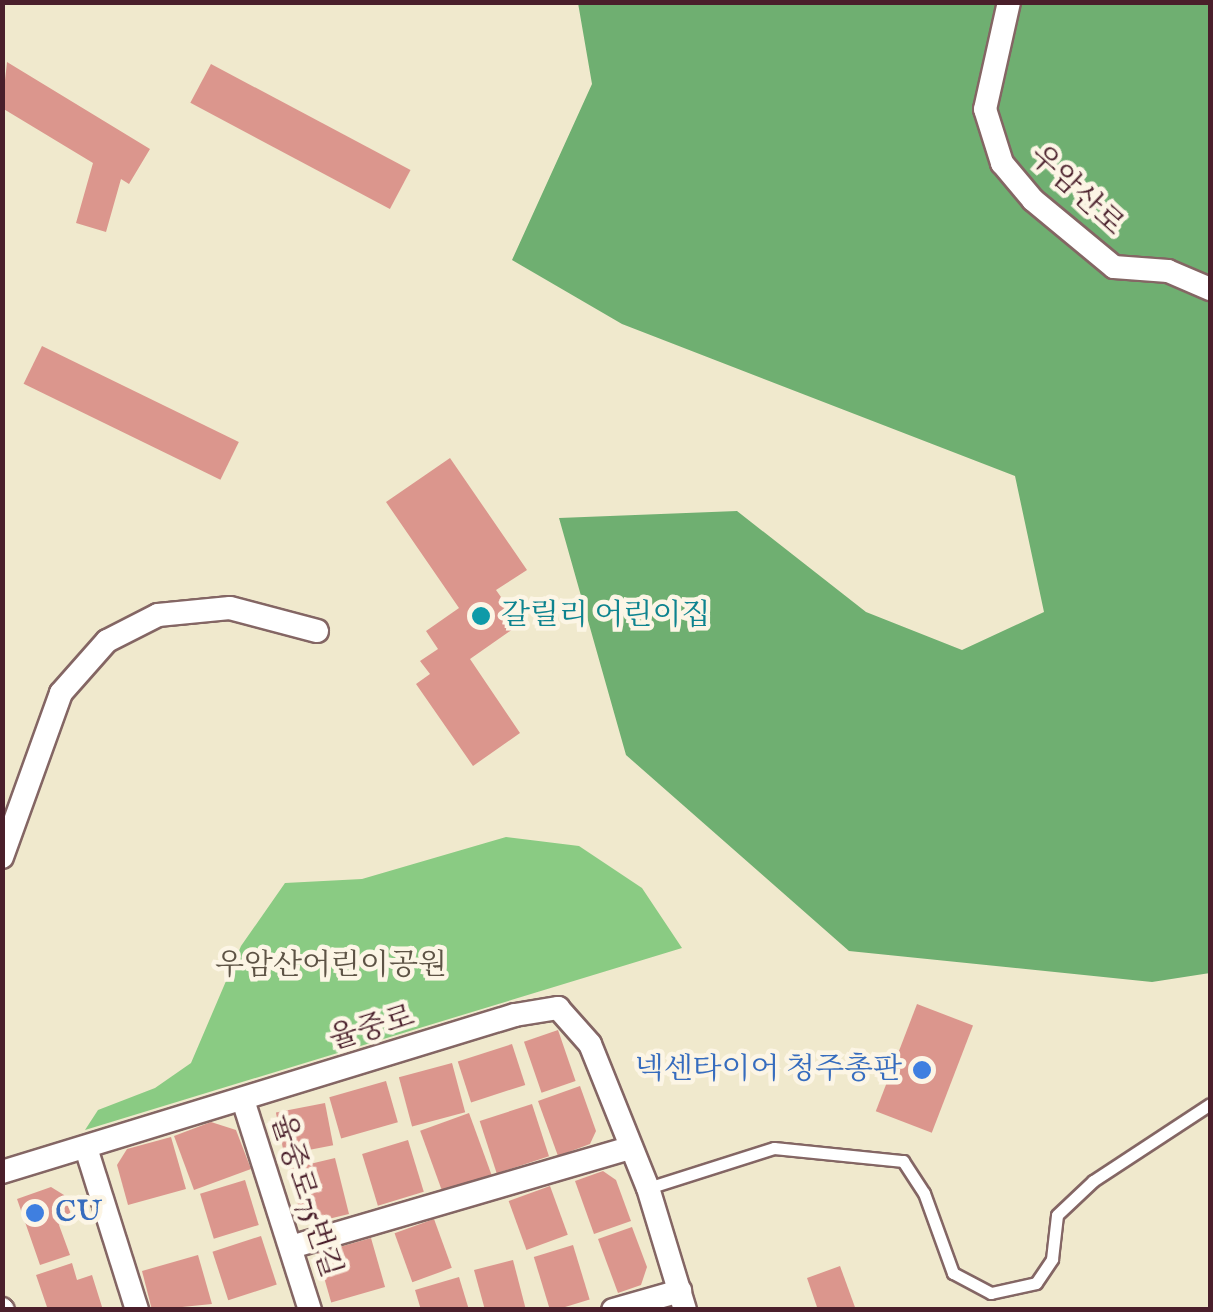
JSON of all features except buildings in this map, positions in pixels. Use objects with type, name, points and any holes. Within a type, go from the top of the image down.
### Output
[{"type":"street","name":"우암산로","points":[[1009,2],[985,109],[1002,163],[1033,200],[1114,267],[1168,272],[1210,290]]},
{"type":"street","points":[[2,857],[61,692],[107,641],[158,616],[230,608],[317,631]]},
{"type":"street","name":"율중로","points":[[2,1172],[515,1015],[558,1008],[590,1044],[648,1188],[682,1300]]},
{"type":"street","name":"율중로75번길","points":[[243,1100],[310,1310]]},
{"type":"street","points":[[86,1148],[138,1310]]},
{"type":"street","points":[[291,1247],[629,1148]]},
{"type":"street","points":[[613,1310],[682,1300]]},
{"type":"lane","points":[[648,1188],[774,1148],[903,1161],[924,1193],[953,1273],[991,1293],[1036,1283],[1052,1258],[1056,1216],[1092,1181],[1210,1104]]},
{"type":"green space","points":[[578,3],[1210,3],[1210,973],[1152,982],[849,951],[626,755],[559,518],[737,511],[866,612],[962,650],[1044,612],[1015,476],[622,324],[512,260],[592,84]]},
{"type":"green space","name":"우암산어린이공원","points":[[506,837],[579,846],[642,888],[682,948],[85,1130],[98,1110],[155,1088],[191,1063],[241,946],[285,883],[362,879]]},
{"type":"place","name":"갈릴리 어린이집","points":[[481,616]]},
{"type":"place","name":"넥센타이어 청주총판","points":[[922,1070]]},
{"type":"place","name":"CU","points":[[35,1213]]}]
